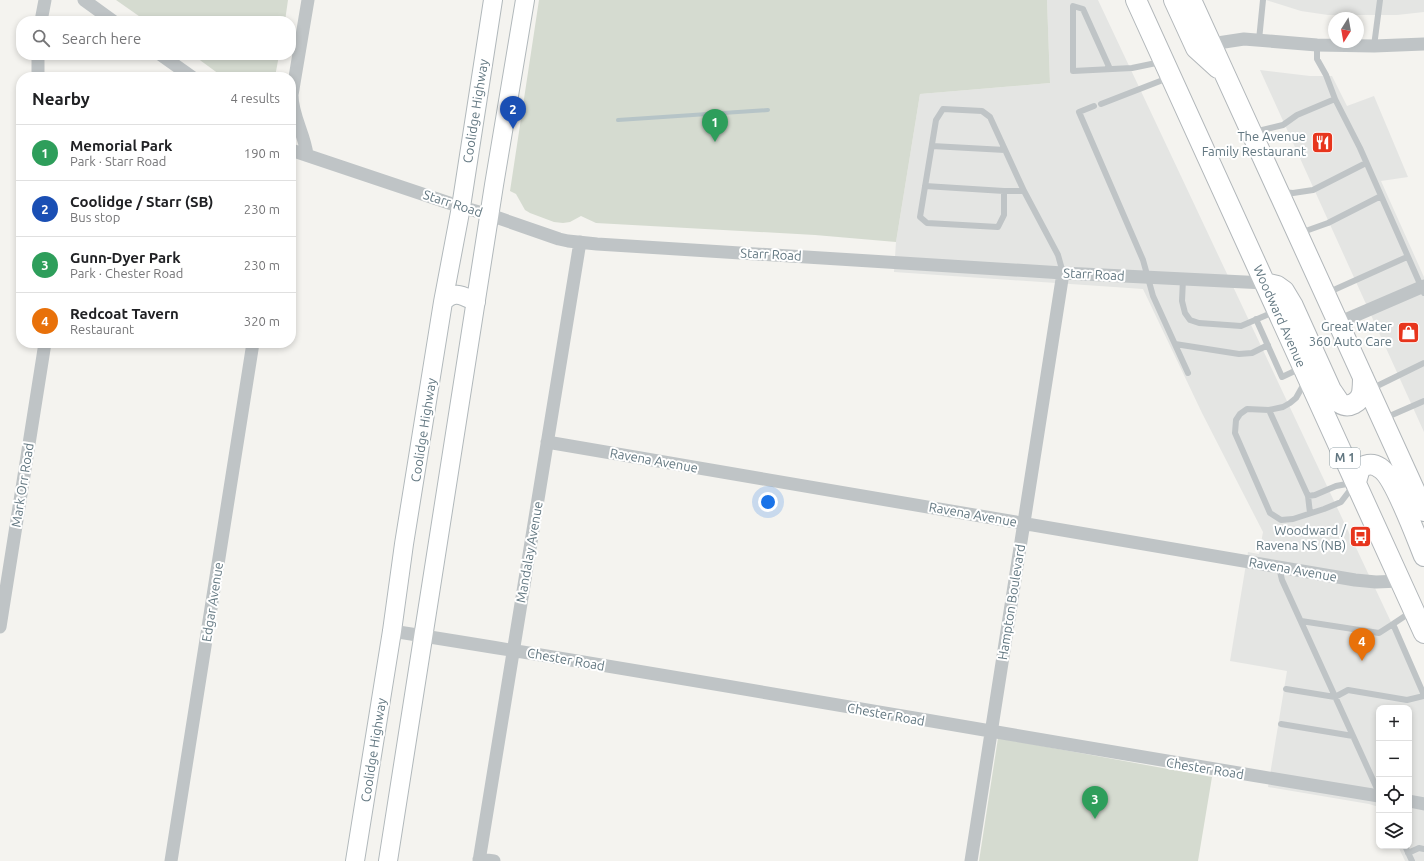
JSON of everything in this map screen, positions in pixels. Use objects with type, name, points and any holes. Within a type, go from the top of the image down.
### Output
[{"type":"main road","name":"Coolidge Highway","points":[[355,861],[392,631],[404,544],[443,302],[461,207],[493,0]]},
{"type":"main road","points":[[388,861],[525,0]]},
{"type":"main road","name":"Woodward Avenue","points":[[1136,0],[1424,633]]},
{"type":"main road","points":[[1174,0],[1196,48],[1224,73]]},
{"type":"main road","points":[[1191,0],[1423,507]]},
{"type":"main road","points":[[1265,283],[1277,286],[1284,291],[1293,306],[1331,390],[1339,402],[1344,405],[1350,405],[1357,402],[1366,383]]},
{"type":"main road","points":[[443,302],[448,296],[455,294],[476,302]]},
{"type":"main road","points":[[1356,482],[1360,468],[1367,464],[1382,468],[1392,482],[1424,556]]},
{"type":"street","points":[[42,16],[45,0]]},
{"type":"street","points":[[84,0],[106,16]]},
{"type":"street","points":[[296,75],[308,0]]},
{"type":"street","points":[[1211,44],[1244,39],[1318,46],[1424,44]]},
{"type":"street","points":[[38,60],[38,72]]},
{"type":"street","points":[[168,60],[185,72]]},
{"type":"street","points":[[296,113],[306,145],[307,156]]},
{"type":"street","name":"Starr Road","points":[[296,152],[559,239],[580,242],[1063,273],[1265,283]]},
{"type":"street","name":"Mandalay Avenue","points":[[479,860],[512,650],[580,242]]},
{"type":"street","name":"Hampton Boulevard","points":[[971,861],[1063,273]]},
{"type":"street","points":[[1338,323],[1423,289]]},
{"type":"street","name":"Mark Orr Road","points":[[0,627],[44,348]]},
{"type":"street","name":"Edgar Avenue","points":[[171,861],[252,348]]},
{"type":"street","name":"Ravena Avenue","points":[[547,442],[1355,580],[1376,582],[1400,580]]},
{"type":"street","name":"Chester Road","points":[[392,631],[512,650],[991,732],[1376,795]]},
{"type":"street","points":[[1412,802],[1424,804]]},
{"type":"street","points":[[479,860],[494,861]]},
{"type":"lane","points":[[1259,40],[1263,0]]},
{"type":"lane","points":[[1374,46],[1380,0]]},
{"type":"lane","points":[[1110,69],[1083,10],[1073,6],[1073,71],[1132,68],[1168,69]]},
{"type":"lane","points":[[1318,46],[1317,59],[1326,75],[1335,99],[1366,163],[1407,257],[1423,289]]},
{"type":"lane","points":[[1101,104],[1168,69]]},
{"type":"lane","points":[[1252,132],[1283,125],[1297,115],[1335,99]]},
{"type":"lane","points":[[1094,106],[1079,112],[1143,260],[1153,296],[1188,373]]},
{"type":"lane","points":[[1004,191],[1004,215],[998,227],[927,223],[920,217],[936,120],[943,109],[982,111],[990,118],[1024,191],[1058,255],[1063,273]]},
{"type":"lane","points":[[932,146],[1006,150]]},
{"type":"lane","points":[[1279,192],[1293,193],[1313,190],[1366,163]]},
{"type":"lane","points":[[925,186],[1024,191]]},
{"type":"lane","points":[[1298,234],[1328,223],[1381,196]]},
{"type":"lane","points":[[1326,294],[1407,257]]},
{"type":"lane","points":[[1183,279],[1182,301],[1185,313],[1190,320],[1200,323],[1240,326],[1277,310]]},
{"type":"lane","points":[[1256,320],[1282,377],[1306,372]]},
{"type":"lane","points":[[1175,344],[1239,354],[1252,353],[1268,345]]},
{"type":"lane","points":[[1366,383],[1424,363]]},
{"type":"lane","points":[[1306,372],[1296,398],[1290,403],[1283,407],[1269,410],[1247,409],[1240,414],[1236,420],[1235,433],[1270,513],[1281,520],[1293,519],[1324,509],[1341,502],[1356,482]]},
{"type":"lane","points":[[1382,419],[1424,401]]},
{"type":"lane","points":[[1269,410],[1308,496],[1310,513]]},
{"type":"lane","points":[[1308,496],[1315,495],[1336,486],[1356,482]]},
{"type":"lane","points":[[1279,567],[1282,580],[1376,788]]},
{"type":"lane","points":[[1300,621],[1378,633],[1414,610]]},
{"type":"lane","points":[[1286,689],[1335,697],[1348,690],[1407,700],[1424,695],[1393,624]]},
{"type":"lane","points":[[1281,724],[1352,736]]},
{"type":"lane","points":[[1408,853],[1419,848],[1424,849]]},
{"type":"lane","points":[[1406,849],[1412,861]]},
{"type":"shaded area","points":[[116,0],[288,0],[286,16],[139,16]]},
{"type":"shaded area","points":[[539,0],[1047,0],[1050,83],[920,94],[896,242],[815,235],[596,223],[581,216],[570,222],[554,222],[525,210],[516,194],[510,191]]},
{"type":"shaded area","points":[[1047,0],[1098,0],[1424,692],[1424,861],[1405,861],[1399,849],[1412,849],[1412,705],[1376,705],[1376,806],[1268,787],[1287,671],[1230,661],[1248,552],[1259,554],[1263,532],[1202,413],[1143,289],[894,272],[896,242],[920,94],[1050,83]]},
{"type":"shaded area","points":[[1266,0],[1424,0],[1424,12],[1397,15],[1364,15],[1364,12],[1328,12],[1328,15],[1301,11]]},
{"type":"shaded area","points":[[200,60],[278,60],[276,72],[216,72]]},
{"type":"shaded area","points":[[1260,70],[1310,76],[1332,76],[1347,106],[1374,96],[1408,177],[1381,181],[1424,277],[1424,432]]},
{"type":"shaded area","points":[[998,738],[1212,777],[1198,861],[979,861]]},
{"type":"waterway","points":[[618,120],[768,110]]},
{"type":"place","name":"Coolidge / Starr (SB)","points":[[513,129]]},
{"type":"place","name":"Memorial Park","points":[[715,142]]},
{"type":"place","name":"The Avenue Family Restaurant","points":[[1322,143]]},
{"type":"place","name":"Great Water 360 Auto Care","points":[[1408,333]]},
{"type":"place","name":"Woodward / Ravena NS (NB)","points":[[1361,537]]},
{"type":"place","name":"Redcoat Tavern","points":[[1362,661]]},
{"type":"place","name":"Gunn-Dyer Park","points":[[1095,819]]}]
